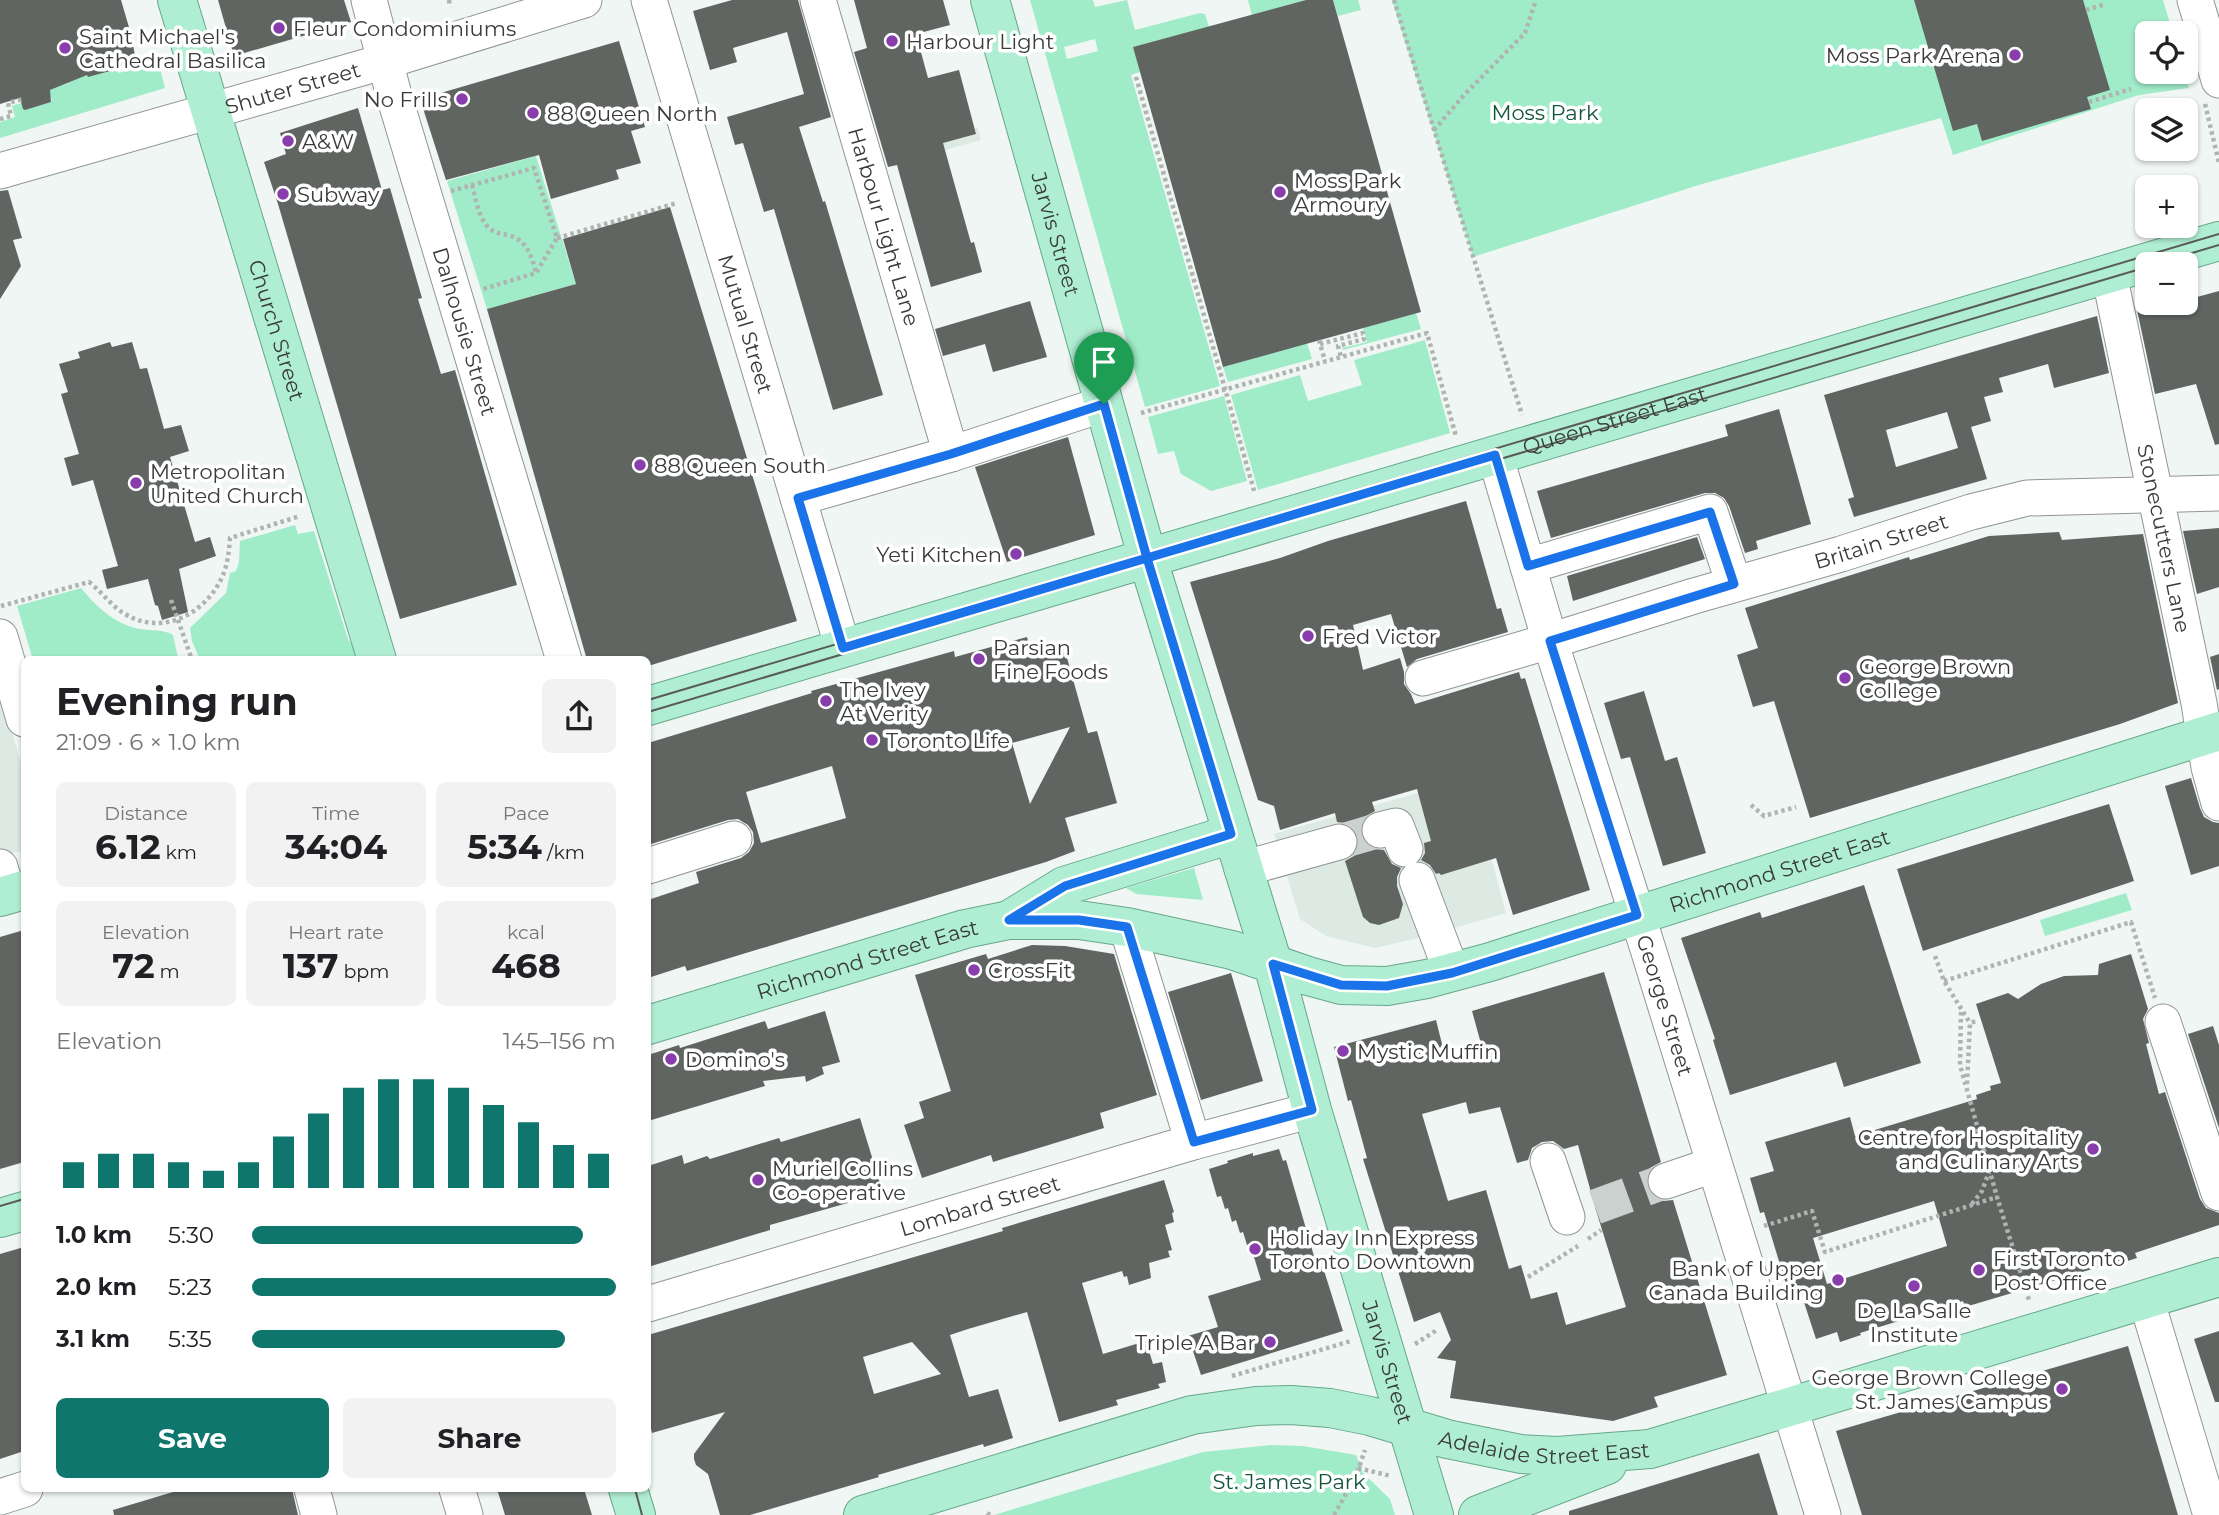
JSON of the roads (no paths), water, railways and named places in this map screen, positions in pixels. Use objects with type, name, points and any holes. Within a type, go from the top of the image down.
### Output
[{"type":"main road","name":"Church Street","points":[[177,0],[376,656]]},
{"type":"main road","name":"Jarvis Street","points":[[990,0],[1147,558],[1273,964],[1312,1110],[1434,1515]]},
{"type":"main road","name":"Queen Street East","points":[[651,705],[2219,241]]},
{"type":"main road","name":"Richmond Street East","points":[[651,1024],[965,929],[1009,920],[1079,920],[1127,927],[1200,942],[1341,985],[1387,986],[1452,973],[2212,733]]},
{"type":"main road","points":[[1009,920],[1065,886],[1237,851]]},
{"type":"main road","points":[[0,1218],[21,1212]]},
{"type":"main road","name":"Adelaide Street East","points":[[863,1515],[1192,1415],[1255,1406],[1329,1408],[1370,1416],[1447,1440],[1521,1454],[1556,1456],[1650,1449],[2219,1278]]},
{"type":"main road","points":[[1478,1515],[1650,1449]]},
{"type":"main road","points":[[629,1492],[636,1515]]},
{"type":"street","name":"Dalhousie Street","points":[[369,0],[395,99],[563,656]]},
{"type":"street","name":"Shuter Street","points":[[0,171],[386,61],[584,0]]},
{"type":"street","name":"Mutual Street","points":[[649,0],[843,648]]},
{"type":"street","name":"Harbour Light Lane","points":[[818,0],[951,454]]},
{"type":"street","points":[[2195,0],[2219,80]]},
{"type":"street","name":"Stonecutters Lane","points":[[2109,274],[2151,466],[2155,496],[2212,733],[2209,767],[2219,803]]},
{"type":"street","points":[[798,498],[951,454],[1104,404]]},
{"type":"street","name":"George Street","points":[[1495,455],[1550,641],[1823,1515]]},
{"type":"street","name":"Britain Street","points":[[1423,678],[1841,554],[1971,512],[2028,498],[2219,493]]},
{"type":"street","points":[[1528,566],[1710,512],[1734,584]]},
{"type":"street","points":[[0,637],[21,709]]},
{"type":"street","points":[[651,865],[734,839]]},
{"type":"street","points":[[1237,851],[1339,842]]},
{"type":"street","points":[[1401,853],[1452,973]]},
{"type":"street","points":[[1127,927],[1194,1142]]},
{"type":"street","points":[[2163,1022],[2219,1193]]},
{"type":"street","name":"Lombard Street","points":[[651,1303],[1194,1142],[1312,1110]]},
{"type":"street","points":[[1548,1161],[1584,1222]]},
{"type":"street","points":[[1667,1181],[1713,1165]]},
{"type":"street","points":[[2146,1299],[2208,1465],[2211,1515]]},
{"type":"street","points":[[0,1497],[21,1490]]},
{"type":"street","points":[[313,1492],[319,1515]]},
{"type":"street","points":[[458,1492],[465,1515]]},
{"type":"tunnel","points":[[1339,842],[1380,830]]},
{"type":"tunnel","points":[[1595,1207],[1666,1181]]},
{"type":"tram line","points":[[651,699],[2219,234]]},
{"type":"tram line","points":[[2195,252],[2219,245]]},
{"type":"tram line","points":[[651,711],[2135,271]]},
{"type":"tram line","points":[[0,1206],[21,1200]]},
{"type":"tram line","points":[[636,1492],[642,1515]]},
{"type":"place","name":"Fleur Condominiums","points":[[279,28]]},
{"type":"place","name":"Harbour Light","points":[[892,41]]},
{"type":"place","name":"Saint Michael's Cathedral Basilica","points":[[65,48]]},
{"type":"place","name":"Moss Park Arena","points":[[2015,55]]},
{"type":"place","name":"No Frills","points":[[462,99]]},
{"type":"place","name":"88 Queen North","points":[[533,113]]},
{"type":"place","name":"A&W","points":[[288,141]]},
{"type":"place","name":"Moss Park Armoury","points":[[1280,192]]},
{"type":"place","name":"Subway","points":[[283,194]]},
{"type":"place","name":"88 Queen South","points":[[640,465]]},
{"type":"place","name":"Metropolitan United Church","points":[[136,483]]},
{"type":"place","name":"Yeti Kitchen","points":[[1016,554]]},
{"type":"place","name":"Fred Victor","points":[[1308,636]]},
{"type":"place","name":"Parsian Fine Foods","points":[[979,659]]},
{"type":"place","name":"George Brown College","points":[[1845,678]]},
{"type":"place","name":"The Ivey At Verity","points":[[826,701]]},
{"type":"place","name":"Toronto Life","points":[[872,740]]},
{"type":"place","name":"CrossFit","points":[[974,970]]},
{"type":"place","name":"Mystic Muffin","points":[[1343,1051]]},
{"type":"place","name":"Domino's","points":[[671,1059]]},
{"type":"place","name":"Centre for Hospitality and Culinary Arts","points":[[2093,1149]]},
{"type":"place","name":"Muriel Collins Co-operative","points":[[758,1180]]},
{"type":"place","name":"Holiday Inn Express Toronto Downtown","points":[[1255,1249]]},
{"type":"place","name":"First Toronto Post Office","points":[[1979,1270]]},
{"type":"place","name":"Bank of Upper Canada Building","points":[[1838,1280]]},
{"type":"place","name":"De La Salle Institute","points":[[1914,1286]]},
{"type":"place","name":"Triple A Bar","points":[[1270,1342]]},
{"type":"place","name":"George Brown College St. James Campus","points":[[2062,1389]]},
{"type":"park label","name":"Moss Park","points":[[1545,112]]},
{"type":"park label","name":"St. James Park","points":[[1289,1481]]}]
